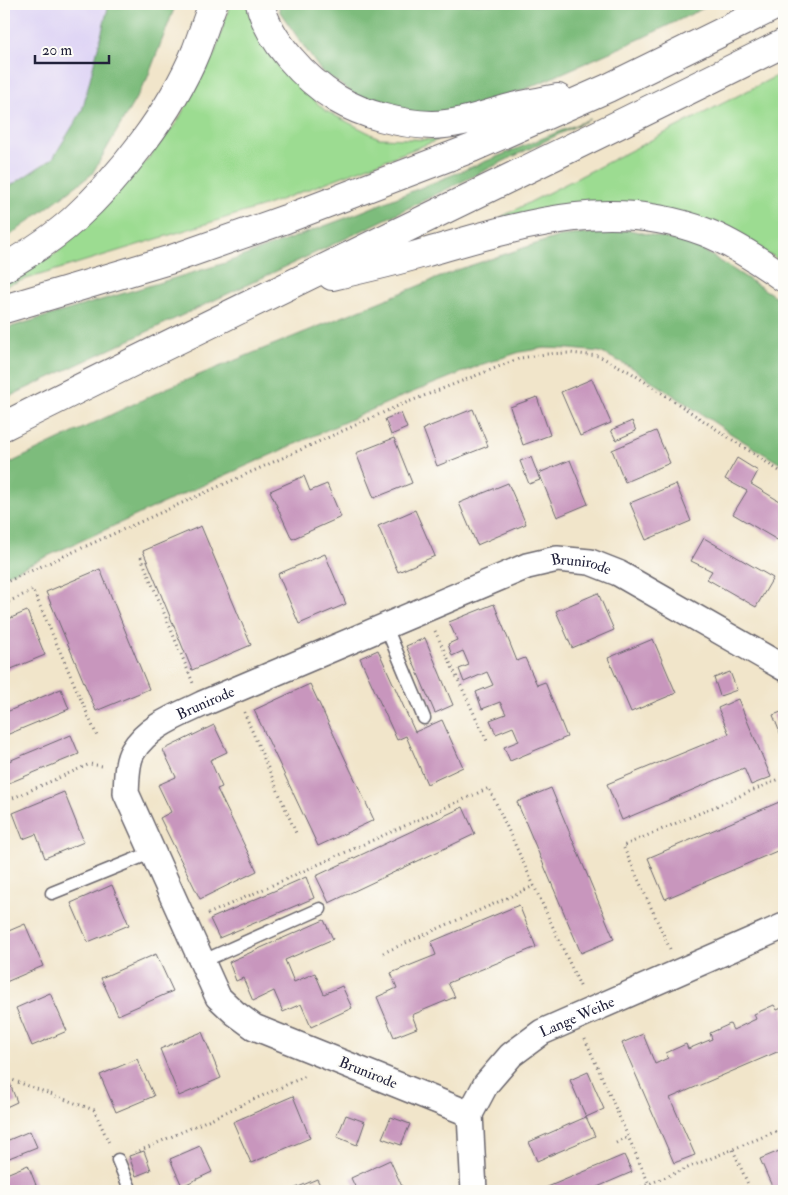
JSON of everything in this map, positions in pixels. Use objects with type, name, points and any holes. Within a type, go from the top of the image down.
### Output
[{"type":"highway","points":[[4,268],[32,251],[72,220],[142,144],[170,101],[196,52],[212,4]]},
{"type":"highway","points":[[260,4],[263,18],[282,50],[309,77],[337,98],[367,112],[401,121],[433,125],[475,119],[517,106],[608,88]]},
{"type":"highway","points":[[4,309],[172,259],[286,219],[472,148],[608,88],[780,4]]},
{"type":"highway","points":[[4,426],[784,43]]},
{"type":"highway","points":[[280,289],[413,257],[543,221],[590,214],[633,216],[706,232],[740,250],[784,278]]},
{"type":"street","name":"Brunirode","points":[[470,1114],[254,1027],[218,997],[126,793],[132,752],[154,728],[202,704],[527,566],[557,559],[590,562],[618,573],[784,668]]},
{"type":"street","name":"Lange Weihe","points":[[470,1114],[486,1084],[511,1056],[542,1032],[784,926]]},
{"type":"street","points":[[470,1114],[474,1191]]},
{"type":"lane","points":[[386,627],[424,718]]},
{"type":"lane","points":[[52,893],[153,852]]},
{"type":"lane","points":[[201,962],[320,909]]},
{"type":"lane","points":[[118,1160],[132,1191]]},
{"type":"path","points":[[4,583],[398,406],[521,358],[546,354],[570,353],[599,356],[630,372],[784,474]]},
{"type":"path","points":[[141,557],[202,704]]},
{"type":"path","points":[[4,604],[32,590],[97,736]]},
{"type":"path","points":[[426,610],[488,743]]},
{"type":"path","points":[[235,690],[296,834]]},
{"type":"path","points":[[4,802],[90,764],[128,770]]},
{"type":"path","points":[[680,973],[623,846],[784,776]]},
{"type":"path","points":[[184,924],[489,788],[534,886],[628,1137],[649,1184]]},
{"type":"path","points":[[383,953],[534,886]]},
{"type":"path","points":[[4,1077],[94,1110],[118,1160],[306,1076],[314,1052]]},
{"type":"path","points":[[632,1191],[784,1128]]},
{"type":"path","points":[[616,1142],[628,1137]]},
{"type":"path","points":[[733,1150],[751,1191]]},
{"type":"shaded area","points":[[4,4],[117,4],[94,139],[4,211]]},
{"type":"green space","points":[[109,4],[176,4],[147,79],[92,174],[4,240],[4,190],[53,158],[82,111]]},
{"type":"green space","points":[[230,4],[247,4],[253,23],[280,69],[326,111],[379,138],[438,140],[264,206],[4,286],[4,284],[59,251],[92,220],[142,166],[177,122],[215,53]]},
{"type":"green space","points":[[278,4],[712,4],[642,38],[526,89],[464,110],[416,114],[366,102],[321,71],[280,12]]},
{"type":"green space","points":[[784,72],[784,264],[773,256],[552,209],[501,217]]},
{"type":"green space","points":[[590,119],[351,236],[4,399],[4,329],[225,263],[346,218]]},
{"type":"green space","points":[[630,230],[695,245],[784,302],[784,466],[733,435],[631,367],[600,352],[545,348],[520,352],[483,364],[396,399],[4,576],[4,466],[167,388],[460,269],[560,236]]},
{"type":"building","points":[[592,379],[611,423],[580,436],[561,392]]},
{"type":"building","points":[[537,397],[550,435],[523,445],[510,407]]},
{"type":"building","points":[[473,409],[488,446],[437,466],[423,429]]},
{"type":"building","points":[[401,413],[407,428],[391,435],[385,419]]},
{"type":"building","points":[[632,421],[636,431],[616,440],[611,430]]},
{"type":"building","points":[[656,431],[670,463],[625,482],[612,450]]},
{"type":"building","points":[[394,438],[412,483],[374,498],[356,453]]},
{"type":"building","points":[[531,457],[540,480],[529,484],[520,461]]},
{"type":"building","points":[[737,458],[758,471],[751,484],[784,504],[784,532],[779,541],[733,514],[747,491],[725,479]]},
{"type":"building","points":[[570,460],[588,504],[557,517],[539,473]]},
{"type":"building","points":[[304,476],[310,491],[327,484],[341,517],[292,539],[270,491]]},
{"type":"building","points":[[508,483],[526,524],[477,545],[459,503]]},
{"type":"building","points":[[676,484],[691,521],[646,540],[630,503]]},
{"type":"building","points":[[415,510],[435,556],[398,572],[378,526]]},
{"type":"building","points":[[201,526],[251,645],[192,670],[143,551]]},
{"type":"building","points":[[704,538],[773,578],[756,607],[707,579],[712,571],[691,561]]},
{"type":"building","points":[[325,554],[346,604],[299,624],[278,574]]},
{"type":"building","points":[[100,569],[149,689],[96,711],[46,592]]},
{"type":"building","points":[[598,593],[614,630],[572,648],[556,611]]},
{"type":"building","points":[[494,604],[517,661],[525,658],[537,685],[545,682],[567,737],[510,761],[504,747],[519,741],[513,727],[496,734],[490,720],[506,714],[500,702],[482,709],[476,692],[493,685],[487,672],[464,682],[459,669],[469,665],[463,651],[452,656],[448,644],[457,640],[449,622]]},
{"type":"building","points":[[27,611],[45,655],[4,672],[4,621]]},
{"type":"building","points":[[425,638],[453,705],[435,713],[406,646]]},
{"type":"building","points":[[653,639],[676,693],[631,712],[608,658]]},
{"type":"building","points":[[378,650],[415,732],[442,720],[463,767],[427,784],[406,736],[397,740],[360,658]]},
{"type":"building","points":[[730,672],[737,690],[720,696],[714,678]]},
{"type":"building","points":[[310,684],[374,820],[318,846],[254,710]]},
{"type":"building","points":[[61,689],[69,709],[4,736],[4,713]]},
{"type":"building","points":[[738,699],[771,777],[751,785],[744,768],[622,820],[607,784],[729,734],[718,708]]},
{"type":"building","points":[[784,711],[784,743],[773,715]]},
{"type":"building","points":[[214,725],[227,752],[210,760],[222,787],[217,789],[257,871],[200,899],[160,818],[171,812],[158,785],[176,777],[163,750]]},
{"type":"building","points":[[71,735],[79,754],[4,785],[4,763]]},
{"type":"building","points":[[551,788],[614,939],[581,953],[517,802]]},
{"type":"building","points":[[64,792],[84,842],[45,858],[36,834],[23,839],[13,813]]},
{"type":"building","points":[[784,800],[784,848],[665,899],[648,858]]},
{"type":"building","points":[[463,807],[475,834],[329,903],[316,876]]},
{"type":"building","points":[[306,877],[314,898],[219,938],[210,919]]},
{"type":"building","points":[[112,885],[129,925],[88,942],[71,903]]},
{"type":"building","points":[[519,905],[536,947],[448,983],[455,997],[412,1015],[417,1028],[394,1037],[377,997],[397,988],[391,973],[436,955],[431,942]]},
{"type":"building","points":[[324,920],[333,939],[285,960],[294,982],[315,973],[324,994],[342,986],[352,1008],[311,1027],[301,1004],[283,1012],[274,991],[253,1001],[243,978],[236,981],[229,962]]},
{"type":"building","points":[[25,924],[43,966],[6,982],[4,978],[4,933]]},
{"type":"building","points":[[156,954],[173,991],[118,1015],[101,978]]},
{"type":"building","points":[[50,993],[67,1031],[32,1046],[16,1008]]},
{"type":"building","points":[[774,1005],[777,1010],[784,1007],[784,1049],[670,1098],[695,1155],[674,1163],[622,1043],[643,1034],[655,1064],[668,1058],[666,1053],[686,1044],[688,1049],[712,1039],[710,1033],[730,1024],[733,1030],[756,1019],[754,1014]]},
{"type":"building","points":[[202,1032],[221,1078],[179,1096],[160,1049]]},
{"type":"building","points":[[137,1059],[154,1096],[116,1112],[100,1075]]},
{"type":"building","points":[[588,1072],[604,1109],[586,1117],[570,1080]]},
{"type":"building","points":[[10,1084],[17,1102],[4,1108],[4,1087]]},
{"type":"building","points":[[293,1096],[310,1138],[251,1163],[233,1122]]},
{"type":"building","points":[[346,1115],[365,1122],[357,1145],[337,1137]]},
{"type":"building","points":[[391,1117],[410,1124],[401,1145],[382,1138]]},
{"type":"building","points":[[586,1117],[595,1136],[537,1161],[529,1142]]},
{"type":"building","points":[[30,1131],[37,1147],[4,1160],[4,1142]]},
{"type":"building","points":[[200,1146],[212,1172],[182,1186],[170,1159]]},
{"type":"building","points":[[784,1149],[784,1191],[774,1191],[760,1159]]},
{"type":"building","points":[[144,1151],[151,1170],[136,1176],[129,1156]]},
{"type":"building","points":[[624,1155],[632,1172],[588,1191],[538,1191]]},
{"type":"building","points":[[390,1160],[404,1191],[357,1191],[351,1178]]},
{"type":"building","points":[[28,1165],[36,1185],[30,1187],[32,1191],[4,1191],[4,1175]]},
{"type":"building","points":[[317,1179],[323,1191],[289,1191]]}]
